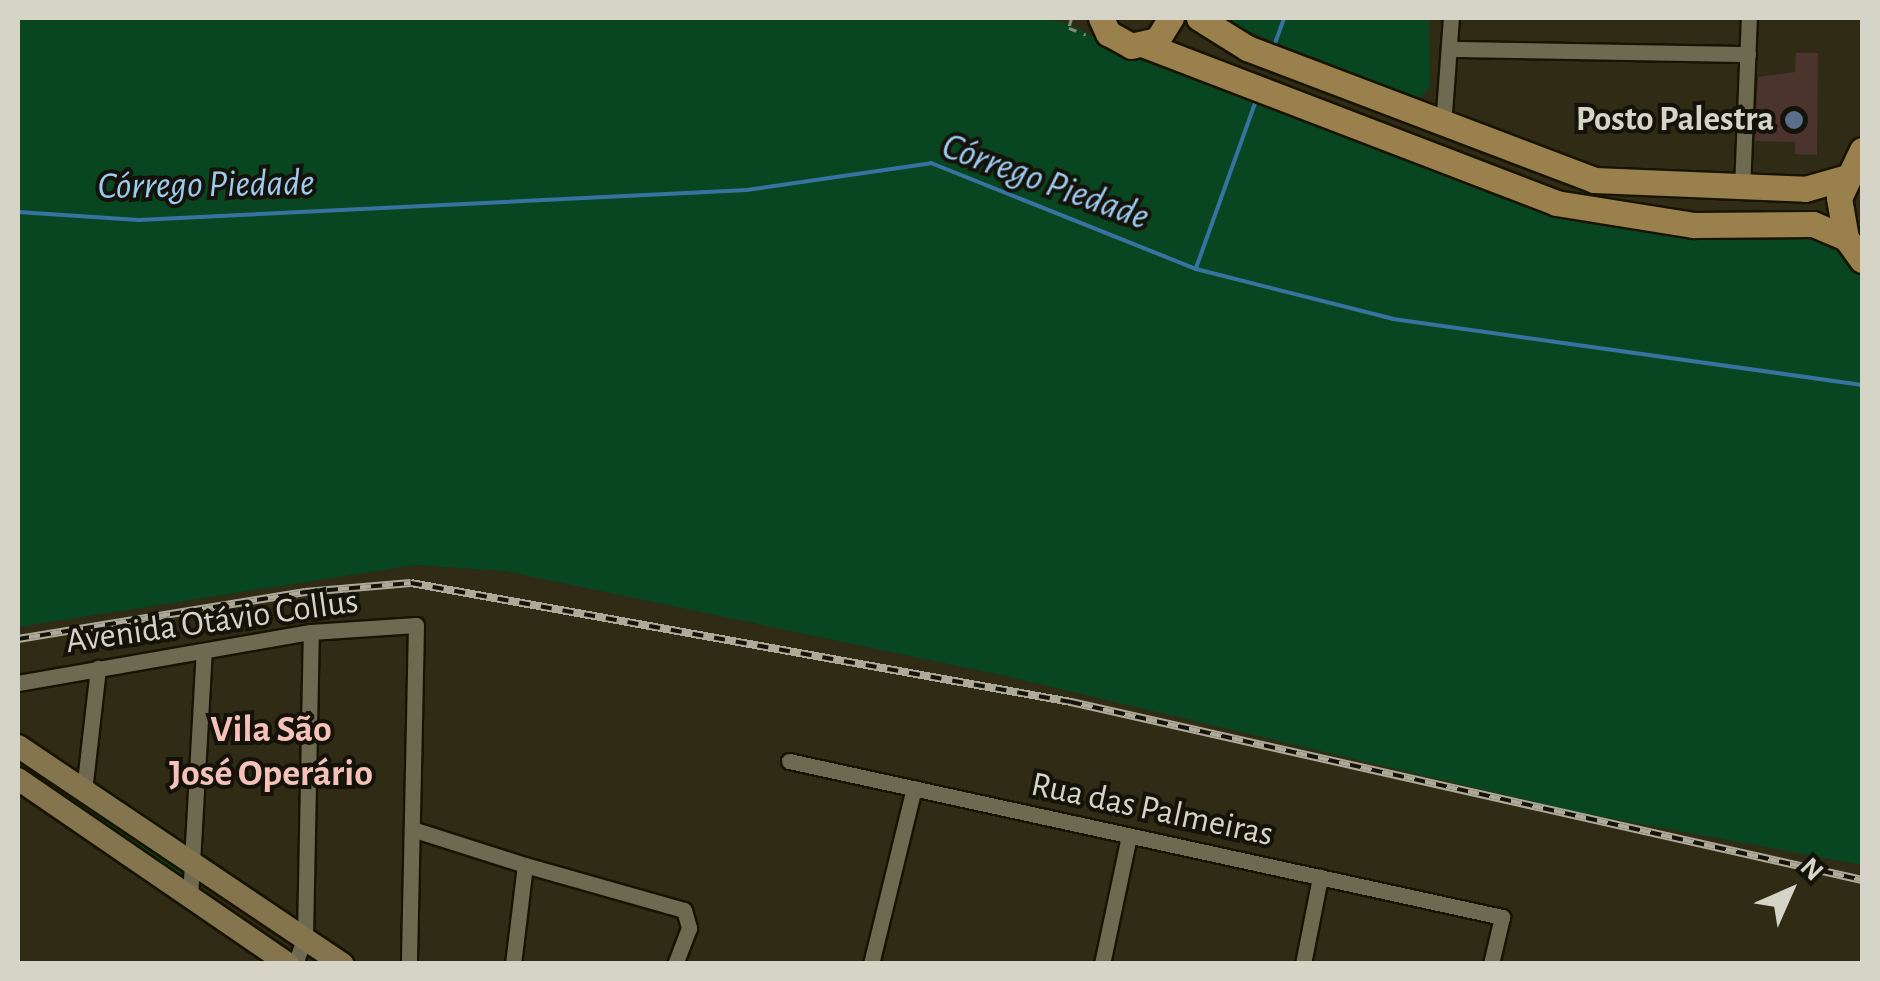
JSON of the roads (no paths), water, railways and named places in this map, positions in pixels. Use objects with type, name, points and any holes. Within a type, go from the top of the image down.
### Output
[{"type":"main road","points":[[1081,18],[1556,203],[1694,225],[1813,224],[1846,238],[1862,260]]},
{"type":"main road","points":[[1145,45],[1171,18]]},
{"type":"main road","points":[[1200,18],[1247,48],[1443,126],[1594,180],[1806,189],[1843,178]]},
{"type":"main road","points":[[1846,238],[1843,178],[1862,150]]},
{"type":"main road","points":[[18,747],[342,964]]},
{"type":"main road","points":[[18,779],[291,964]]},
{"type":"street","points":[[1443,126],[1452,49],[1451,18]]},
{"type":"street","points":[[1742,189],[1749,18]]},
{"type":"street","points":[[1452,49],[1748,54]]},
{"type":"street","name":"Avenida Otávio Collus","points":[[18,682],[312,632],[416,625],[412,829]]},
{"type":"street","points":[[291,964],[304,937],[312,632]]},
{"type":"street","points":[[190,898],[204,651]]},
{"type":"street","points":[[84,791],[98,668]]},
{"type":"street","name":"Rua das Palmeiras","points":[[789,761],[1502,917],[1491,964]]},
{"type":"street","points":[[871,964],[914,788]]},
{"type":"street","points":[[410,964],[412,829],[524,865],[676,904],[689,928],[675,964]]},
{"type":"street","points":[[1102,964],[1130,836]]},
{"type":"street","points":[[512,964],[524,865]]},
{"type":"street","points":[[1302,964],[1320,877]]},
{"type":"waterway","points":[[1274,46],[1284,18]]},
{"type":"waterway","points":[[1196,268],[1257,98]]},
{"type":"waterway","name":"Córrego Piedade","points":[[18,212],[139,220],[747,190],[931,163],[1196,269],[1393,319],[1862,385]]},
{"type":"railway","points":[[18,639],[305,592],[411,583],[1071,702],[1862,880]]},
{"type":"place","name":"Posto Palestra","points":[[1794,120]]},
{"type":"district","name":"Vila São José Operário","points":[[271,753]]}]
